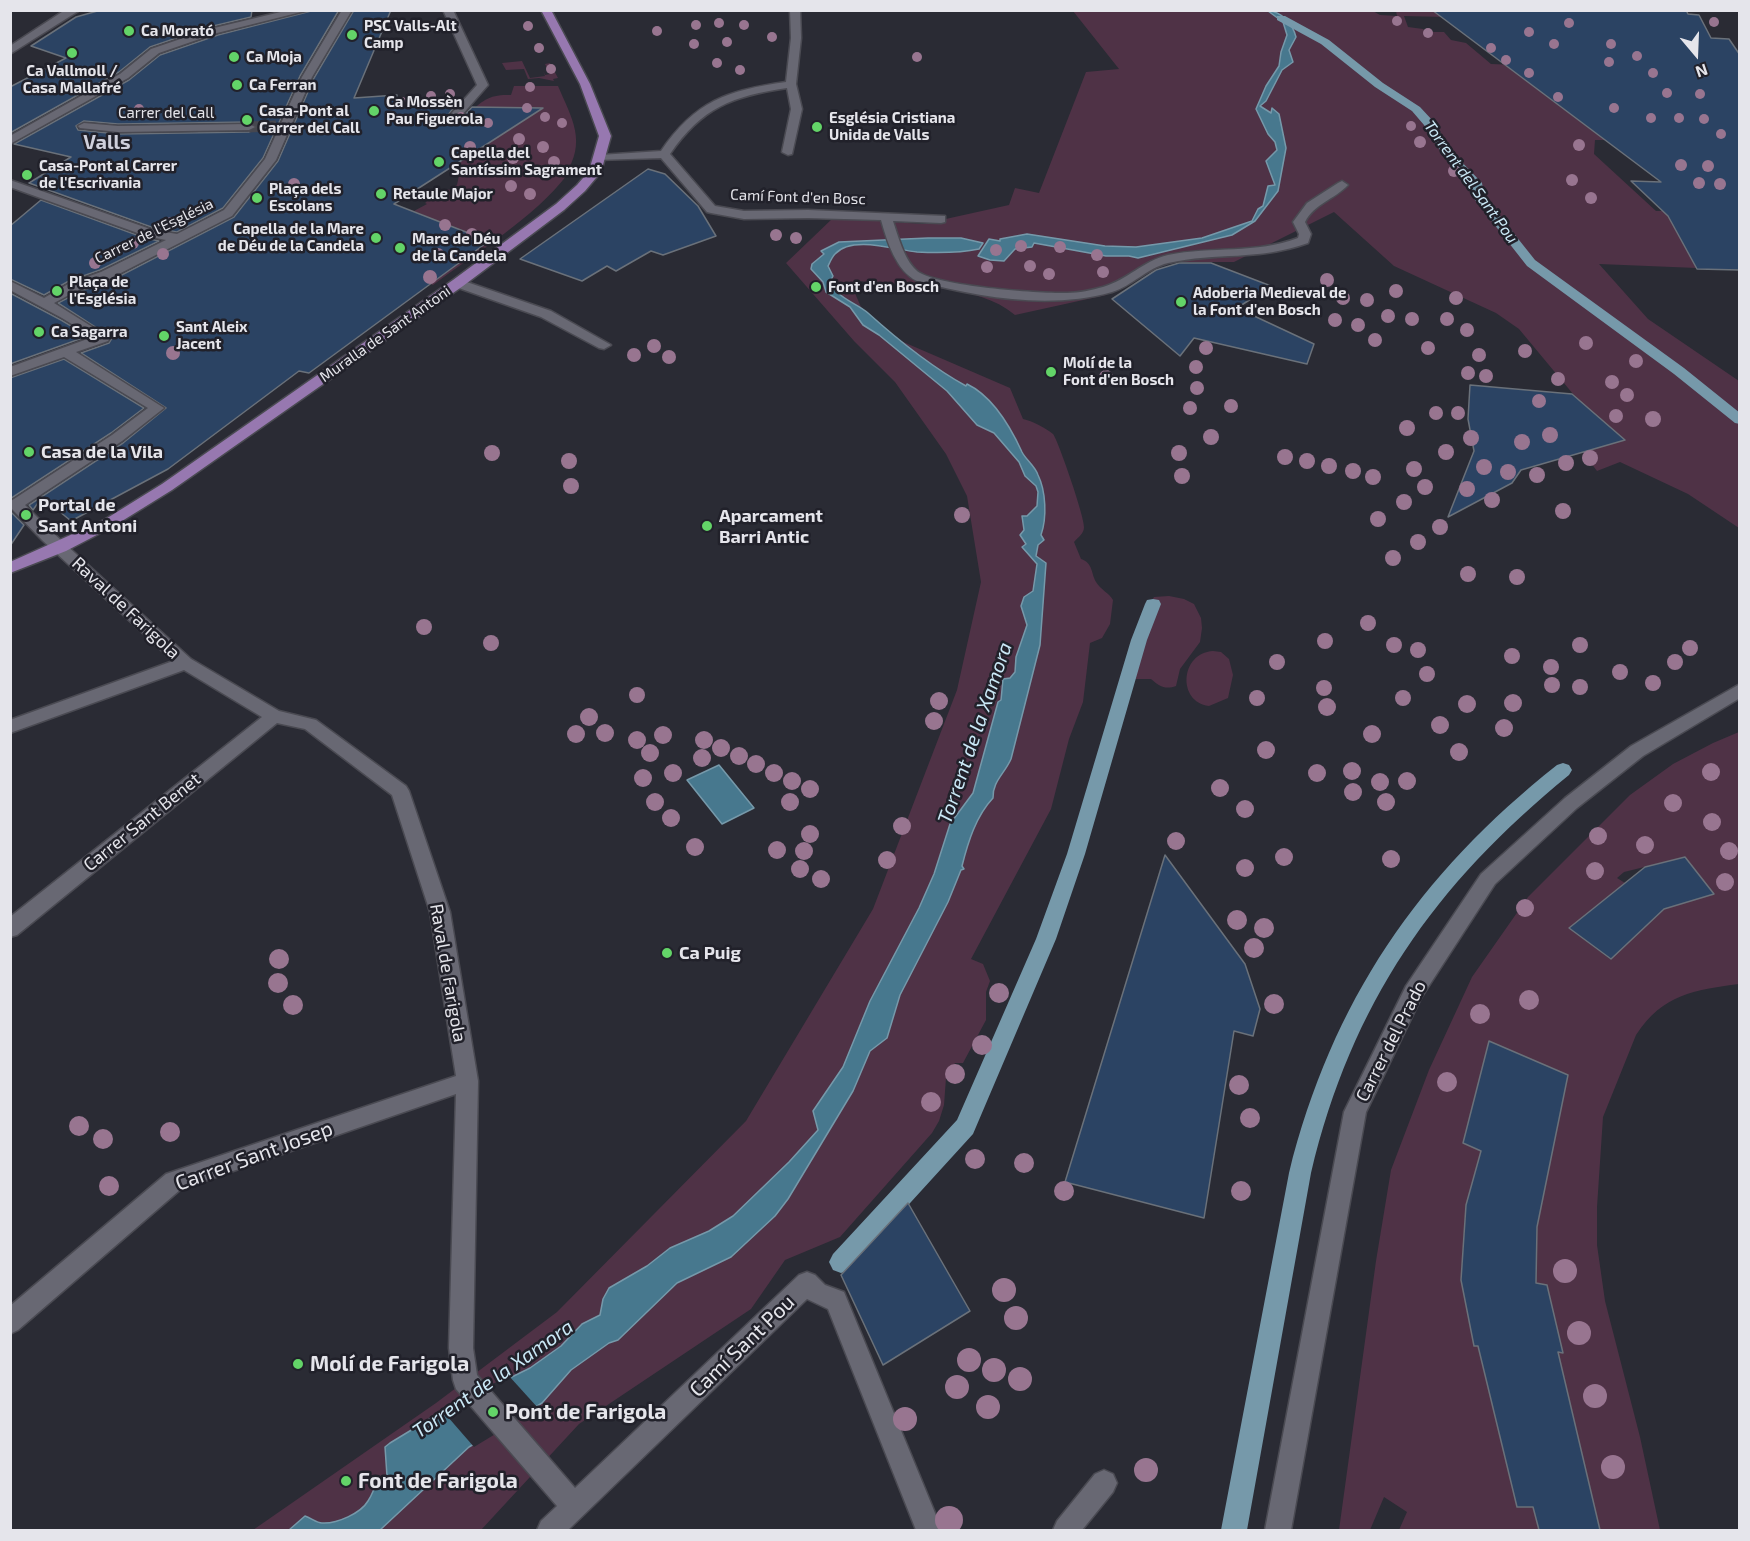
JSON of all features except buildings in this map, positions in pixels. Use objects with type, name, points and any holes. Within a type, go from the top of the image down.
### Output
[{"type":"main road","name":"Muralla de Sant Antoni","points":[[10,568],[60,548],[109,523],[167,487],[458,283],[560,207],[595,172],[605,136],[585,84],[546,10]]},
{"type":"street","points":[[10,51],[61,13],[75,10]]},
{"type":"street","points":[[10,141],[124,76],[155,51],[261,18],[304,10]]},
{"type":"street","name":"Carrer de l'Església","points":[[45,303],[75,286],[106,275],[228,213],[270,160],[282,126],[307,77],[347,10]]},
{"type":"street","points":[[448,10],[483,85],[457,114]]},
{"type":"street","points":[[788,152],[798,103],[797,94],[791,84],[795,10]]},
{"type":"street","points":[[600,158],[663,153],[673,138],[700,111],[718,100],[758,88],[791,84]]},
{"type":"street","points":[[44,122],[59,124]]},
{"type":"street","name":"Carrer del Call","points":[[80,126],[118,129],[249,126]]},
{"type":"street","name":"Camí Font d'en Bosc","points":[[663,153],[711,209],[744,215],[941,219]]},
{"type":"street","points":[[10,183],[150,233],[179,238]]},
{"type":"street","name":"Camí Font d'en Bosc","points":[[886,219],[912,274],[922,280],[992,291],[1068,297],[1112,288],[1155,262],[1171,258],[1265,252],[1290,246],[1304,240],[1305,234],[1299,222],[1301,216],[1321,198],[1342,185]]},
{"type":"street","points":[[458,283],[546,314],[604,345]]},
{"type":"street","points":[[10,285],[103,338],[10,372]]},
{"type":"street","name":"Raval de Farigola","points":[[66,352],[157,408],[16,504],[60,548],[185,663],[274,716],[310,724],[400,790],[440,912],[468,1081],[461,1348],[465,1380],[574,1506]]},
{"type":"street","points":[[10,727],[185,663]]},
{"type":"street","name":"Carrer del Prado","points":[[1278,1530],[1355,1112],[1413,992],[1488,879],[1571,804],[1636,751],[1740,690]]},
{"type":"street","name":"Carrer Sant Benet","points":[[10,929],[274,716]]},
{"type":"street","name":"Carrer Sant Josep","points":[[10,1322],[174,1181],[468,1081]]},
{"type":"street","name":"Camí Sant Pou","points":[[550,1530],[807,1283],[818,1294],[836,1300],[929,1530]]},
{"type":"street","points":[[1066,1530],[1104,1483]]},
{"type":"shaded area","points":[[1371,10],[1380,15],[1397,16],[1396,11],[1444,11],[1446,17],[1404,16],[1408,27],[1423,29],[1426,32],[1444,32],[1451,40],[1466,43],[1491,64],[1516,65],[1606,140],[1595,140],[1594,154],[1656,211],[1672,211],[1697,268],[1599,264],[1648,319],[1739,381],[1739,528],[1688,494],[1620,462],[1597,471],[1579,447],[1621,436],[1588,412],[1519,329],[1496,313],[1394,266],[1334,212],[1234,262],[1163,262],[1106,295],[1015,315],[1000,305],[961,291],[858,281],[854,291],[861,307],[894,338],[1010,388],[1023,419],[1053,434],[1071,479],[1083,521],[1083,532],[1074,542],[1081,559],[1090,566],[1096,582],[1113,600],[1110,624],[1102,638],[1090,643],[1083,702],[1069,739],[1051,809],[971,959],[983,964],[990,981],[986,992],[986,1020],[963,1063],[955,1063],[946,1078],[944,1105],[939,1121],[932,1133],[840,1237],[785,1260],[751,1309],[579,1424],[481,1530],[253,1530],[436,1403],[557,1312],[746,1121],[873,909],[957,690],[981,582],[967,496],[946,454],[895,382],[854,341],[786,263],[833,218],[923,224],[1009,205],[1015,188],[1039,193],[1086,72],[1119,69],[1073,11]]},
{"type":"shaded area","points":[[522,61],[530,78],[545,76],[543,71],[545,75],[550,74],[545,64],[550,63],[558,78],[553,79],[554,81],[539,78],[528,79],[524,69],[506,70],[502,63]]},
{"type":"shaded area","points":[[514,86],[558,86],[575,130],[575,151],[572,163],[565,175],[567,175],[539,205],[504,234],[433,285],[428,283],[422,221],[428,217],[414,211],[427,204],[425,203],[441,189],[453,190],[457,185],[461,166],[457,164],[466,157],[444,114],[468,115],[487,99],[511,95]]},
{"type":"shaded area","points":[[1169,596],[1194,604],[1201,618],[1202,628],[1200,642],[1180,669],[1176,686],[1169,688],[1151,679],[1135,679],[1134,674],[1140,634],[1149,605],[1154,597]]},
{"type":"shaded area","points":[[1213,651],[1221,652],[1229,659],[1233,675],[1228,698],[1209,706],[1199,703],[1191,696],[1187,678],[1194,660],[1202,654]]},
{"type":"shaded area","points":[[1739,732],[1739,984],[1681,996],[1669,1002],[1646,1021],[1636,1035],[1603,1117],[1597,1245],[1605,1301],[1640,1437],[1660,1530],[1600,1530],[1558,1352],[1563,1353],[1547,1286],[1536,1283],[1537,1227],[1568,1075],[1463,1143],[1481,1151],[1466,1205],[1461,1280],[1474,1346],[1478,1346],[1517,1506],[1533,1507],[1539,1530],[1399,1530],[1407,1512],[1384,1497],[1370,1530],[1339,1530],[1376,1261],[1391,1170],[1429,1070],[1472,977],[1528,897],[1630,795],[1673,764]],"holes":[[[1685,857],[1714,894],[1664,909],[1610,959],[1569,928],[1625,883],[1617,878],[1624,872]]]},
{"type":"water","points":[[1268,11],[1278,13],[1286,20],[1296,37],[1289,50],[1293,62],[1282,70],[1266,101],[1260,106],[1271,113],[1272,108],[1279,114],[1286,148],[1278,191],[1255,221],[1232,235],[1138,258],[1106,256],[1034,243],[1032,247],[1015,249],[1004,261],[978,256],[989,239],[1000,241],[1000,239],[1027,234],[1105,246],[1136,247],[1202,238],[1252,221],[1258,209],[1263,206],[1268,186],[1275,185],[1266,161],[1277,150],[1275,142],[1268,134],[1256,109],[1266,86],[1279,66],[1287,35],[1283,22]]},
{"type":"water","points":[[961,238],[983,243],[979,249],[940,253],[917,252],[875,245],[852,245],[843,248],[832,258],[828,266],[833,276],[831,280],[841,295],[864,310],[927,361],[966,386],[967,384],[976,389],[1000,414],[1041,481],[1045,505],[1041,535],[1044,540],[1038,545],[1036,556],[1046,563],[1040,645],[1011,759],[997,782],[993,798],[973,830],[962,866],[964,869],[961,870],[948,902],[900,995],[887,1038],[870,1051],[853,1091],[788,1199],[775,1216],[731,1257],[677,1283],[618,1340],[609,1343],[571,1370],[542,1403],[469,1447],[380,1530],[289,1530],[305,1516],[318,1522],[328,1523],[341,1520],[360,1510],[377,1485],[387,1476],[385,1447],[441,1412],[530,1368],[561,1346],[582,1324],[600,1315],[603,1299],[609,1288],[647,1266],[670,1248],[709,1231],[733,1216],[789,1162],[818,1130],[813,1111],[843,1067],[870,1001],[919,908],[934,874],[950,824],[973,793],[998,702],[1001,700],[1003,679],[1010,678],[1015,672],[1016,657],[1027,625],[1021,606],[1024,597],[1033,591],[1037,564],[1022,547],[1026,544],[1020,535],[1024,530],[1022,516],[1027,516],[1037,506],[1038,492],[1036,486],[1025,476],[1019,462],[994,433],[977,425],[947,391],[879,335],[863,325],[850,307],[826,292],[823,282],[811,269],[812,264],[824,254],[821,251],[839,242]]},
{"type":"water","points":[[719,765],[754,808],[722,824],[687,780]]},
{"type":"pier","points":[[509,1376],[538,1408],[474,1447],[441,1409]]},
{"type":"waterway","name":"Torrent del Sant Pou","points":[[1281,18],[1325,42],[1379,85],[1416,109],[1429,123],[1449,156],[1478,185],[1478,196],[1531,263],[1679,371],[1740,420]]},
{"type":"waterway","points":[[841,1262],[965,1127],[1046,939],[1076,854],[1139,640],[1153,604]]},
{"type":"waterway","points":[[1234,1530],[1300,1173],[1314,1119],[1341,1046],[1390,956],[1452,873],[1488,835],[1563,770]]},
{"type":"tunnel","points":[[249,127],[278,126]]},
{"type":"place","name":"Ca Morató","points":[[129,31]]},
{"type":"place","name":"PSC Valls-Alt Camp","points":[[352,35]]},
{"type":"place","name":"Ca Vallmoll / Casa Mallafré","points":[[72,53]]},
{"type":"place","name":"Ca Moja","points":[[234,57]]},
{"type":"place","name":"Ca Ferran","points":[[237,85]]},
{"type":"place","name":"Ca Mossèn Pau Figuerola","points":[[374,111]]},
{"type":"place","name":"Casa-Pont al Carrer del Call","points":[[247,120]]},
{"type":"place","name":"Església Cristiana Unida de Valls","points":[[817,127]]},
{"type":"place","name":"Capella del Santíssim Sagrament","points":[[439,162]]},
{"type":"place","name":"Casa-Pont al Carrer de l'Escrivania","points":[[27,175]]},
{"type":"place","name":"Retaule Major","points":[[381,194]]},
{"type":"place","name":"Plaça dels Escolans","points":[[257,198]]},
{"type":"place","name":"Capella de la Mare de Déu de la Candela","points":[[376,238]]},
{"type":"place","name":"Mare de Déu de la Candela","points":[[400,248]]},
{"type":"place","name":"Font d'en Bosch","points":[[816,287]]},
{"type":"place","name":"Plaça de l'Església","points":[[57,291]]},
{"type":"place","name":"Adoberia Medieval de la Font d'en Bosch","points":[[1181,302]]},
{"type":"place","name":"Ca Sagarra","points":[[39,332]]},
{"type":"place","name":"Sant Aleix Jacent","points":[[164,336]]},
{"type":"place","name":"Molí de la Font d'en Bosch","points":[[1051,372]]},
{"type":"place","name":"Casa de la Vila","points":[[29,452]]},
{"type":"place","name":"Portal de Sant Antoni","points":[[26,515]]},
{"type":"place","name":"Aparcament Barri Antic","points":[[707,526]]},
{"type":"place","name":"Ca Puig","points":[[667,953]]},
{"type":"place","name":"Molí de Farigola","points":[[298,1364]]},
{"type":"place","name":"Pont de Farigola","points":[[493,1412]]},
{"type":"place","name":"Font de Farigola","points":[[346,1481]]},
{"type":"district","name":"Valls","points":[[107,142]]},
{"type":"water label","name":"Torrent de la Xamora","points":[[975,733]]},
{"type":"water label","name":"Torrent de la Xamora","points":[[493,1379]]}]
